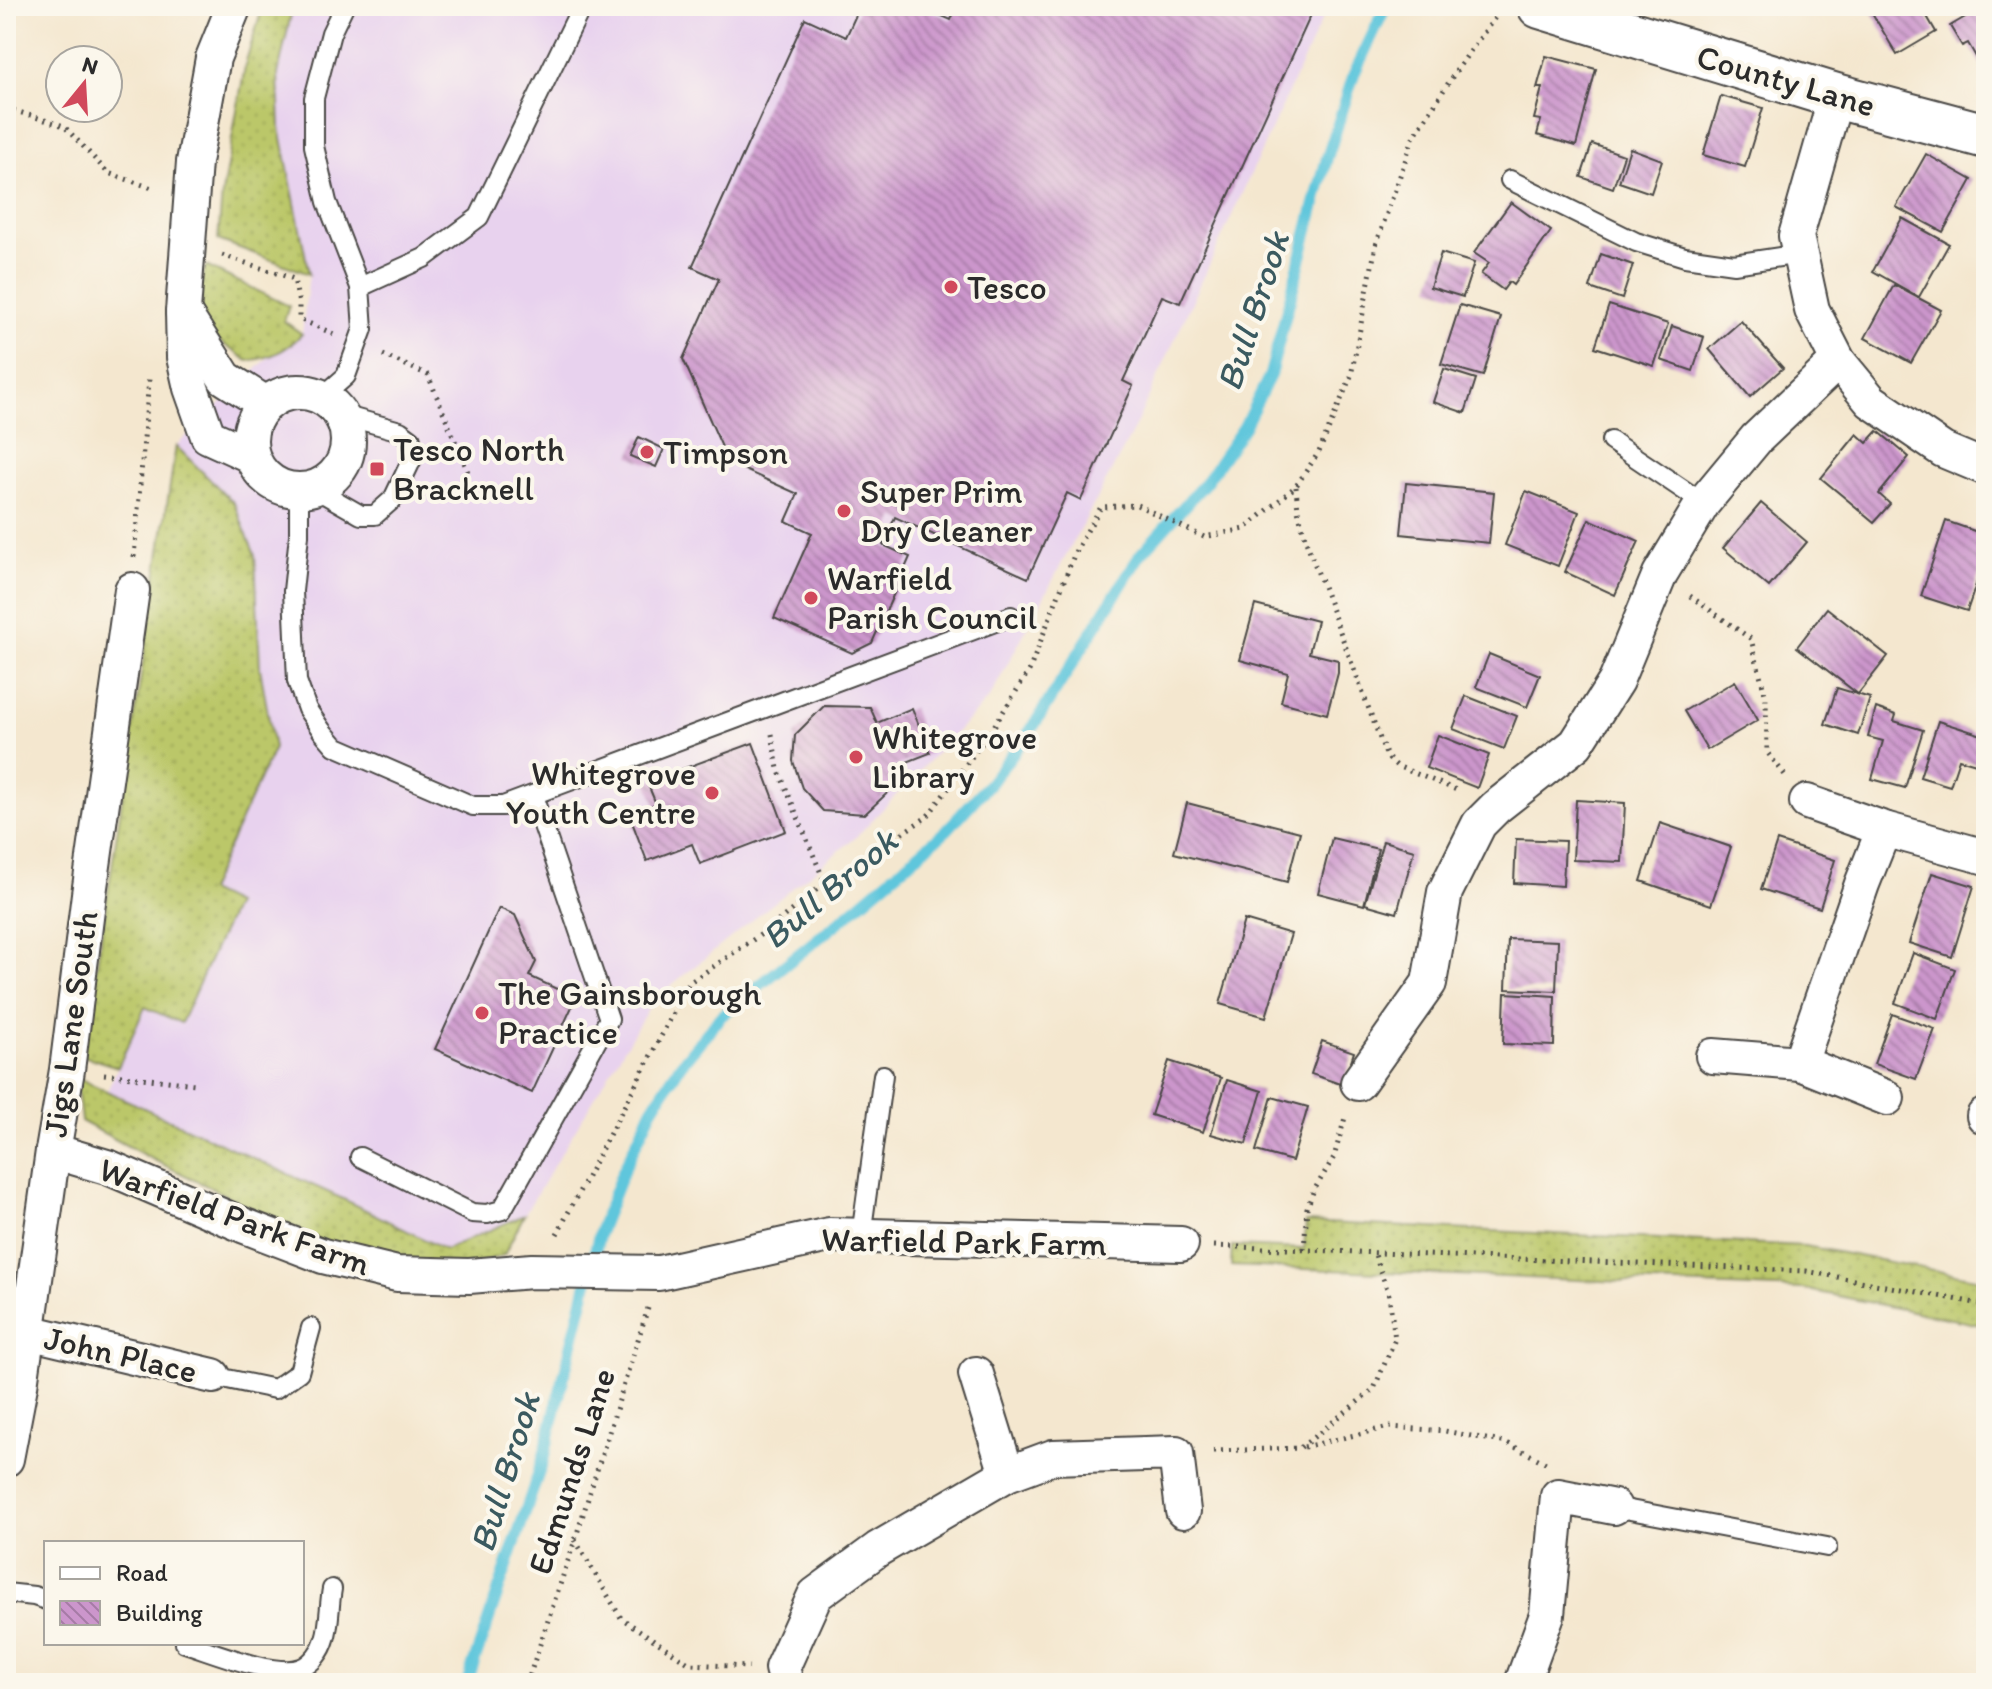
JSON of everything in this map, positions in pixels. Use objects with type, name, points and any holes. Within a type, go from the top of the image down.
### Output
[{"type":"street","points":[[234,6],[213,58],[194,162],[183,312],[184,357],[208,436],[252,456]]},
{"type":"street","name":"County Lane","points":[[1540,6],[1836,96],[1986,136]]},
{"type":"street","points":[[1836,96],[1796,236],[1812,310],[1838,361],[1871,401],[1943,450],[1986,468]]},
{"type":"street","points":[[183,312],[225,378],[266,404]]},
{"type":"street","points":[[1358,1083],[1429,983],[1445,892],[1479,824],[1576,744],[1616,681],[1660,574],[1703,503],[1756,439],[1838,361]]},
{"type":"street","points":[[296,392],[313,394],[330,406],[346,427],[348,440],[346,455],[337,472],[323,483],[306,488],[284,488],[262,474],[252,456],[249,439],[254,421],[266,404],[296,392]]},
{"type":"street","name":"Jigs Lane South","points":[[6,1459],[20,1386],[67,1070],[132,590]]},
{"type":"street","points":[[1807,802],[1884,829],[1986,857]]},
{"type":"street","points":[[1800,1063],[1884,829]]},
{"type":"street","points":[[1713,1056],[1800,1063],[1887,1098]]},
{"type":"street","name":"Warfield Park Farm","points":[[53,1151],[110,1168],[323,1256],[397,1274],[469,1276],[532,1271],[659,1273],[829,1235],[1181,1244]]},
{"type":"street","name":"John Place","points":[[28,1332],[213,1376]]},
{"type":"street","points":[[976,1374],[1007,1474]]},
{"type":"street","points":[[784,1676],[815,1595],[878,1549],[1007,1474],[1053,1457],[1176,1453],[1183,1511]]},
{"type":"street","points":[[1522,1683],[1547,1615],[1558,1496],[1614,1507]]},
{"type":"lane","points":[[344,6],[331,33],[314,98],[314,146],[327,202],[360,287],[363,329],[346,376],[330,406],[400,431],[411,439],[413,457],[393,499],[375,515],[361,515],[306,488],[293,591],[297,681],[307,709],[335,746],[473,806],[503,806],[1011,616]]},
{"type":"lane","points":[[360,287],[424,258],[479,217],[582,6]]},
{"type":"lane","points":[[1510,180],[1636,242],[1685,257],[1734,264],[1800,254]]},
{"type":"lane","points":[[1611,441],[1703,503]]},
{"type":"lane","points":[[360,1157],[472,1213],[487,1214],[502,1210],[609,1019],[533,796]]},
{"type":"lane","points":[[861,1236],[883,1075]]},
{"type":"lane","points":[[213,1376],[275,1389],[299,1372],[311,1328]]},
{"type":"lane","points":[[1614,1507],[1827,1547]]},
{"type":"lane","points":[[192,1645],[263,1667],[284,1670],[301,1668],[315,1657],[325,1640],[332,1589]]},
{"type":"lane","points":[[6,1593],[44,1599]]},
{"type":"path","points":[[532,1271],[551,1246],[689,983],[766,931],[825,883],[927,817],[991,731],[1029,671],[1076,550],[1101,507],[1137,505],[1204,537],[1245,529],[1296,486],[1319,452],[1351,376],[1376,245],[1413,138],[1493,19]]},
{"type":"path","points":[[6,108],[64,126],[108,173],[164,192]]},
{"type":"path","points":[[220,255],[294,279],[299,319],[428,375],[470,477]]},
{"type":"path","points":[[132,590],[150,366]]},
{"type":"path","points":[[1296,486],[1306,541],[1389,759],[1397,766],[1496,807]]},
{"type":"path","points":[[1660,574],[1751,639],[1766,698],[1767,752],[1807,802]]},
{"type":"path","points":[[768,707],[778,769],[825,883]]},
{"type":"path","points":[[67,1070],[195,1084]]},
{"type":"path","points":[[1304,1249],[1307,1208],[1334,1157],[1358,1083]]},
{"type":"path","points":[[1181,1244],[1806,1271],[1986,1305]]},
{"type":"path","points":[[1300,1448],[1374,1389],[1395,1339],[1389,1295],[1374,1252]]},
{"type":"path","name":"Edmunds Lane","points":[[527,1683],[659,1273]]},
{"type":"path","points":[[1176,1453],[1300,1448],[1389,1427],[1445,1431],[1507,1443],[1552,1466],[1558,1496]]},
{"type":"path","points":[[575,1540],[621,1618],[690,1664],[784,1676]]},
{"type":"shaded area","points":[[294,6],[1328,6],[1132,433],[990,697],[855,838],[654,999],[524,1215],[445,1250],[356,1205],[107,1091],[145,1007],[180,1023],[235,904],[208,892],[274,748],[234,503],[176,446],[269,357],[290,346],[302,334],[309,274],[280,128],[278,74]]},
{"type":"green space","points":[[263,6],[294,6],[278,74],[280,128],[309,274],[218,240],[222,194],[246,61]]},
{"type":"green space","points":[[206,266],[289,306],[284,321],[302,334],[278,353],[248,361],[213,337],[202,317],[200,284]]},
{"type":"green space","points":[[176,446],[234,503],[255,555],[260,668],[274,748],[208,891],[235,904],[181,1023],[145,1007],[118,1067],[83,1056]]},
{"type":"green space","points":[[76,1077],[356,1205],[445,1250],[524,1215],[504,1255],[465,1267],[398,1268],[324,1243],[81,1121]]},
{"type":"green space","points":[[1306,1222],[1805,1246],[1986,1280],[1986,1326],[1803,1289],[1231,1266],[1232,1246],[1304,1249]]},
{"type":"building","name":"Tesco","points":[[860,6],[919,6],[951,20],[957,6],[1315,6],[1180,303],[1162,296],[1123,381],[1133,386],[1081,500],[1067,493],[1028,578],[895,517],[883,545],[910,557],[872,643],[852,653],[774,618],[812,533],[786,521],[798,494],[729,463],[683,359],[719,279],[692,267],[805,18],[846,37]]},
{"type":"building","points":[[1868,6],[1921,6],[1936,32],[1897,55]]},
{"type":"building","points":[[1984,6],[1986,74],[1968,43],[1962,46],[1950,26]]},
{"type":"building","points":[[1546,56],[1596,69],[1576,146],[1537,135],[1541,120],[1534,119],[1542,88],[1537,88]]},
{"type":"building","points":[[1721,96],[1763,108],[1745,167],[1703,155]]},
{"type":"building","points":[[1592,144],[1624,155],[1613,188],[1581,177]]},
{"type":"building","points":[[1630,148],[1662,160],[1651,193],[1619,182]]},
{"type":"building","points":[[1926,154],[1972,180],[1943,232],[1896,207]]},
{"type":"building","points":[[1511,202],[1551,231],[1513,285],[1509,282],[1503,290],[1481,274],[1489,263],[1474,253]]},
{"type":"building","points":[[1902,218],[1949,244],[1919,297],[1873,271]]},
{"type":"building","points":[[1441,253],[1474,263],[1463,297],[1430,287]]},
{"type":"building","points":[[1601,254],[1633,265],[1622,299],[1590,288]]},
{"type":"building","points":[[1894,285],[1941,310],[1911,363],[1865,338]]},
{"type":"building","points":[[1460,305],[1501,317],[1483,376],[1441,364]]},
{"type":"building","points":[[1609,305],[1668,324],[1654,366],[1595,347]]},
{"type":"building","points":[[1741,321],[1783,368],[1750,397],[1709,349]]},
{"type":"building","points":[[1672,326],[1704,337],[1693,371],[1661,360]]},
{"type":"building","points":[[1444,369],[1476,379],[1465,413],[1433,402]]},
{"type":"building","points":[[1878,431],[1909,457],[1879,494],[1890,504],[1874,522],[1821,478],[1857,434],[1867,443]]},
{"type":"building","name":"Timpson","points":[[639,437],[664,449],[656,467],[630,456]]},
{"type":"building","points":[[1406,483],[1494,492],[1489,543],[1401,534]]},
{"type":"building","points":[[1526,491],[1579,512],[1558,566],[1505,545]]},
{"type":"building","points":[[1761,503],[1807,542],[1769,587],[1723,548]]},
{"type":"building","points":[[1589,519],[1639,541],[1615,595],[1565,572]]},
{"type":"building","points":[[1946,521],[1986,535],[1986,555],[1967,611],[1921,596]]},
{"type":"building","points":[[1255,605],[1317,621],[1309,653],[1338,660],[1338,673],[1327,714],[1281,702],[1288,673],[1240,660]]},
{"type":"building","points":[[1827,608],[1888,656],[1858,694],[1797,647]]},
{"type":"building","points":[[1489,654],[1540,675],[1527,707],[1476,687]]},
{"type":"building","points":[[1735,681],[1758,720],[1707,750],[1684,711]]},
{"type":"building","points":[[1837,688],[1870,698],[1858,735],[1825,724]]},
{"type":"building","points":[[1466,696],[1517,716],[1504,749],[1453,729]]},
{"type":"building","name":"Whitegrove Library","points":[[824,706],[870,707],[877,723],[912,708],[930,753],[894,767],[899,782],[865,814],[823,811],[802,788],[793,761],[795,735]]},
{"type":"building","points":[[1876,708],[1896,715],[1894,721],[1923,730],[1905,788],[1872,779],[1883,741],[1868,737]]},
{"type":"building","points":[[1938,721],[1985,736],[1976,764],[1959,759],[1950,786],[1920,777]]},
{"type":"building","points":[[1438,735],[1489,755],[1477,788],[1426,768]]},
{"type":"building","name":"Whitegrove Youth Centre","points":[[753,743],[786,831],[700,864],[692,844],[647,861],[629,814],[656,804],[647,782]]},
{"type":"building","points":[[1576,800],[1625,803],[1622,862],[1573,860]]},
{"type":"building","points":[[1187,803],[1300,832],[1287,882],[1174,853]]},
{"type":"building","points":[[1660,823],[1731,847],[1711,905],[1641,881]]},
{"type":"building","points":[[1332,838],[1378,849],[1364,905],[1318,893]]},
{"type":"building","points":[[1516,839],[1565,841],[1563,886],[1514,883]]},
{"type":"building","points":[[1383,841],[1414,850],[1397,913],[1365,904]]},
{"type":"building","points":[[1777,841],[1835,860],[1820,908],[1761,889]]},
{"type":"building","points":[[1932,873],[1974,886],[1952,957],[1909,943]]},
{"type":"building","points":[[499,908],[515,915],[536,962],[529,976],[576,998],[532,1093],[435,1049]]},
{"type":"building","points":[[1244,920],[1291,934],[1266,1017],[1220,1004]]},
{"type":"building","points":[[1508,939],[1558,941],[1556,991],[1506,989]]},
{"type":"building","points":[[1913,953],[1955,969],[1937,1019],[1895,1003]]},
{"type":"building","points":[[1505,993],[1555,996],[1554,1046],[1503,1044]]},
{"type":"building","points":[[1892,1014],[1935,1029],[1916,1079],[1874,1064]]},
{"type":"building","points":[[1322,1041],[1354,1052],[1343,1085],[1311,1074]]},
{"type":"building","points":[[1169,1061],[1221,1078],[1203,1132],[1151,1115]]},
{"type":"building","points":[[1227,1080],[1262,1091],[1246,1144],[1211,1134]]},
{"type":"building","points":[[1272,1097],[1308,1107],[1292,1161],[1256,1151]]},
{"type":"waterway","name":"Bull Brook","points":[[467,1683],[543,1460],[601,1227],[652,1110],[679,1067],[721,1016],[947,830],[989,784],[1031,730],[1140,555],[1205,483],[1244,427],[1270,375],[1327,158],[1354,74],[1386,6]]},
{"type":"place","name":"Tesco","points":[[951,287]]},
{"type":"place","name":"Timpson","points":[[647,452]]},
{"type":"place","name":"Tesco North Bracknell","points":[[377,469]]},
{"type":"place","name":"Super Prim Dry Cleaner","points":[[844,511]]},
{"type":"place","name":"Warfield Parish Council","points":[[811,598]]},
{"type":"place","name":"Whitegrove Library","points":[[856,757]]},
{"type":"place","name":"Whitegrove Youth Centre","points":[[712,793]]},
{"type":"place","name":"The Gainsborough Practice","points":[[482,1013]]}]
